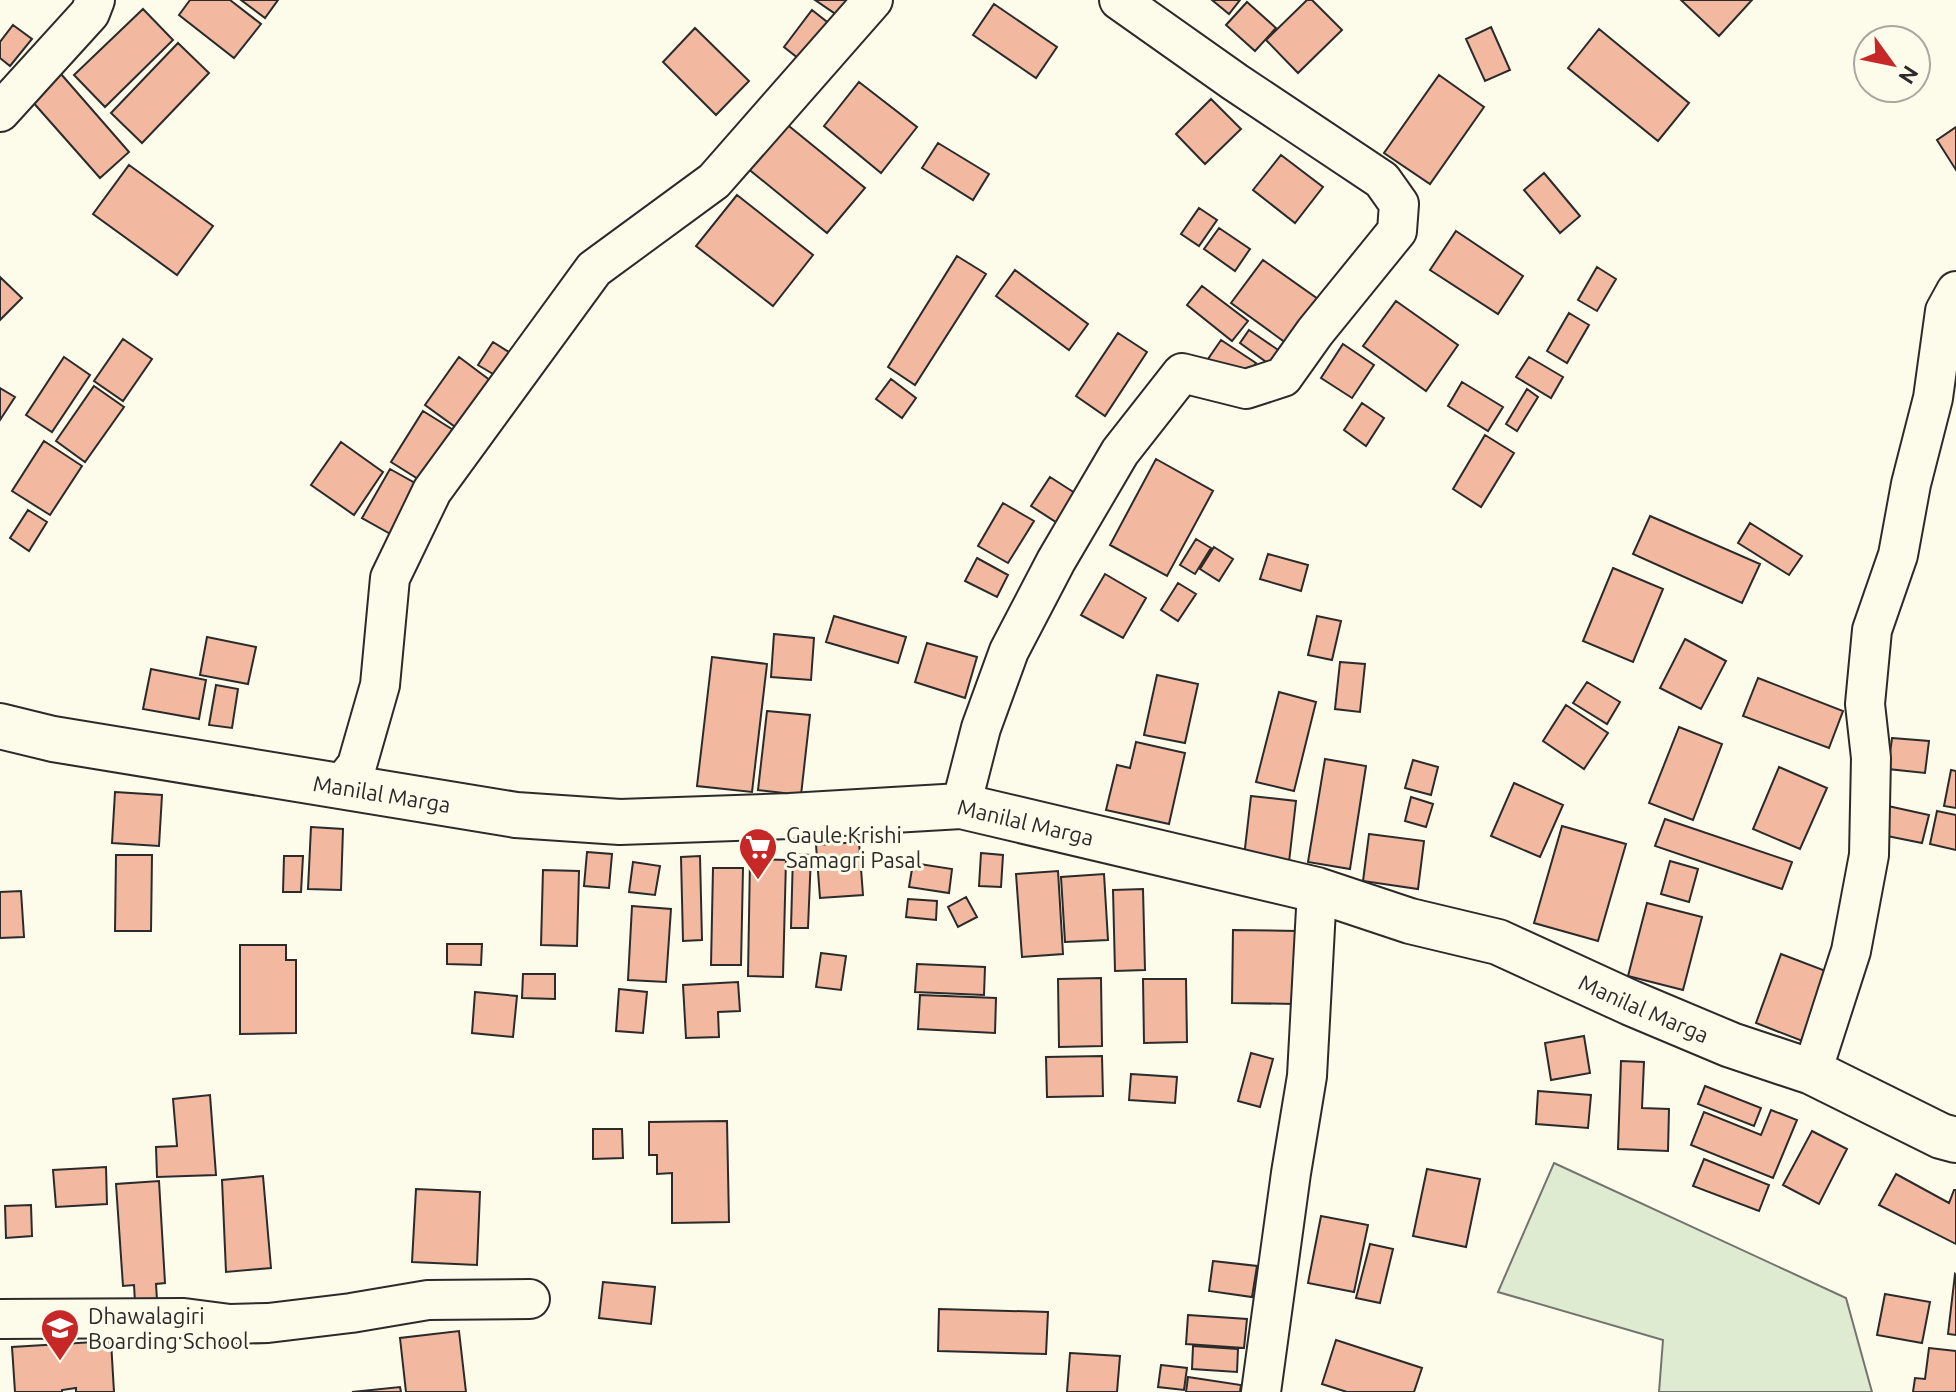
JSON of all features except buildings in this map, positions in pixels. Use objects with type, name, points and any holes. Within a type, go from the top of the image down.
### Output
[{"type":"street","points":[[0,112],[90,13],[95,0]]},
{"type":"street","points":[[340,787],[357,765],[380,685],[390,578],[432,491],[594,269],[714,181],[873,0]]},
{"type":"street","points":[[961,806],[981,728],[1009,651],[1056,561],[1120,452],[1182,373],[1246,389],[1283,377],[1315,332],[1397,231],[1399,204],[1382,180],[1119,0]]},
{"type":"street","points":[[1812,1072],[1851,951],[1869,855],[1871,758],[1865,704],[1872,630],[1898,555],[1911,484],[1933,398],[1945,311],[1956,291]]},
{"type":"street","name":"Manilal Marga","points":[[0,726],[53,739],[516,815],[620,822],[961,806],[1317,890],[1410,921],[1498,942],[1731,1045],[1812,1072],[1941,1136],[1956,1140]]},
{"type":"street","points":[[1261,1392],[1307,1076],[1317,890]]},
{"type":"street","points":[[0,1319],[184,1318],[230,1324],[268,1323],[428,1300],[530,1299]]},
{"type":"green space","points":[[1554,1163],[1846,1298],[1872,1392],[1659,1392],[1663,1340],[1498,1292]]},
{"type":"place","name":"Gaule Krishi Samagri Pasal","points":[[758,881]]},
{"type":"place","name":"Dhawalagiri Boarding School","points":[[60,1362]]}]
